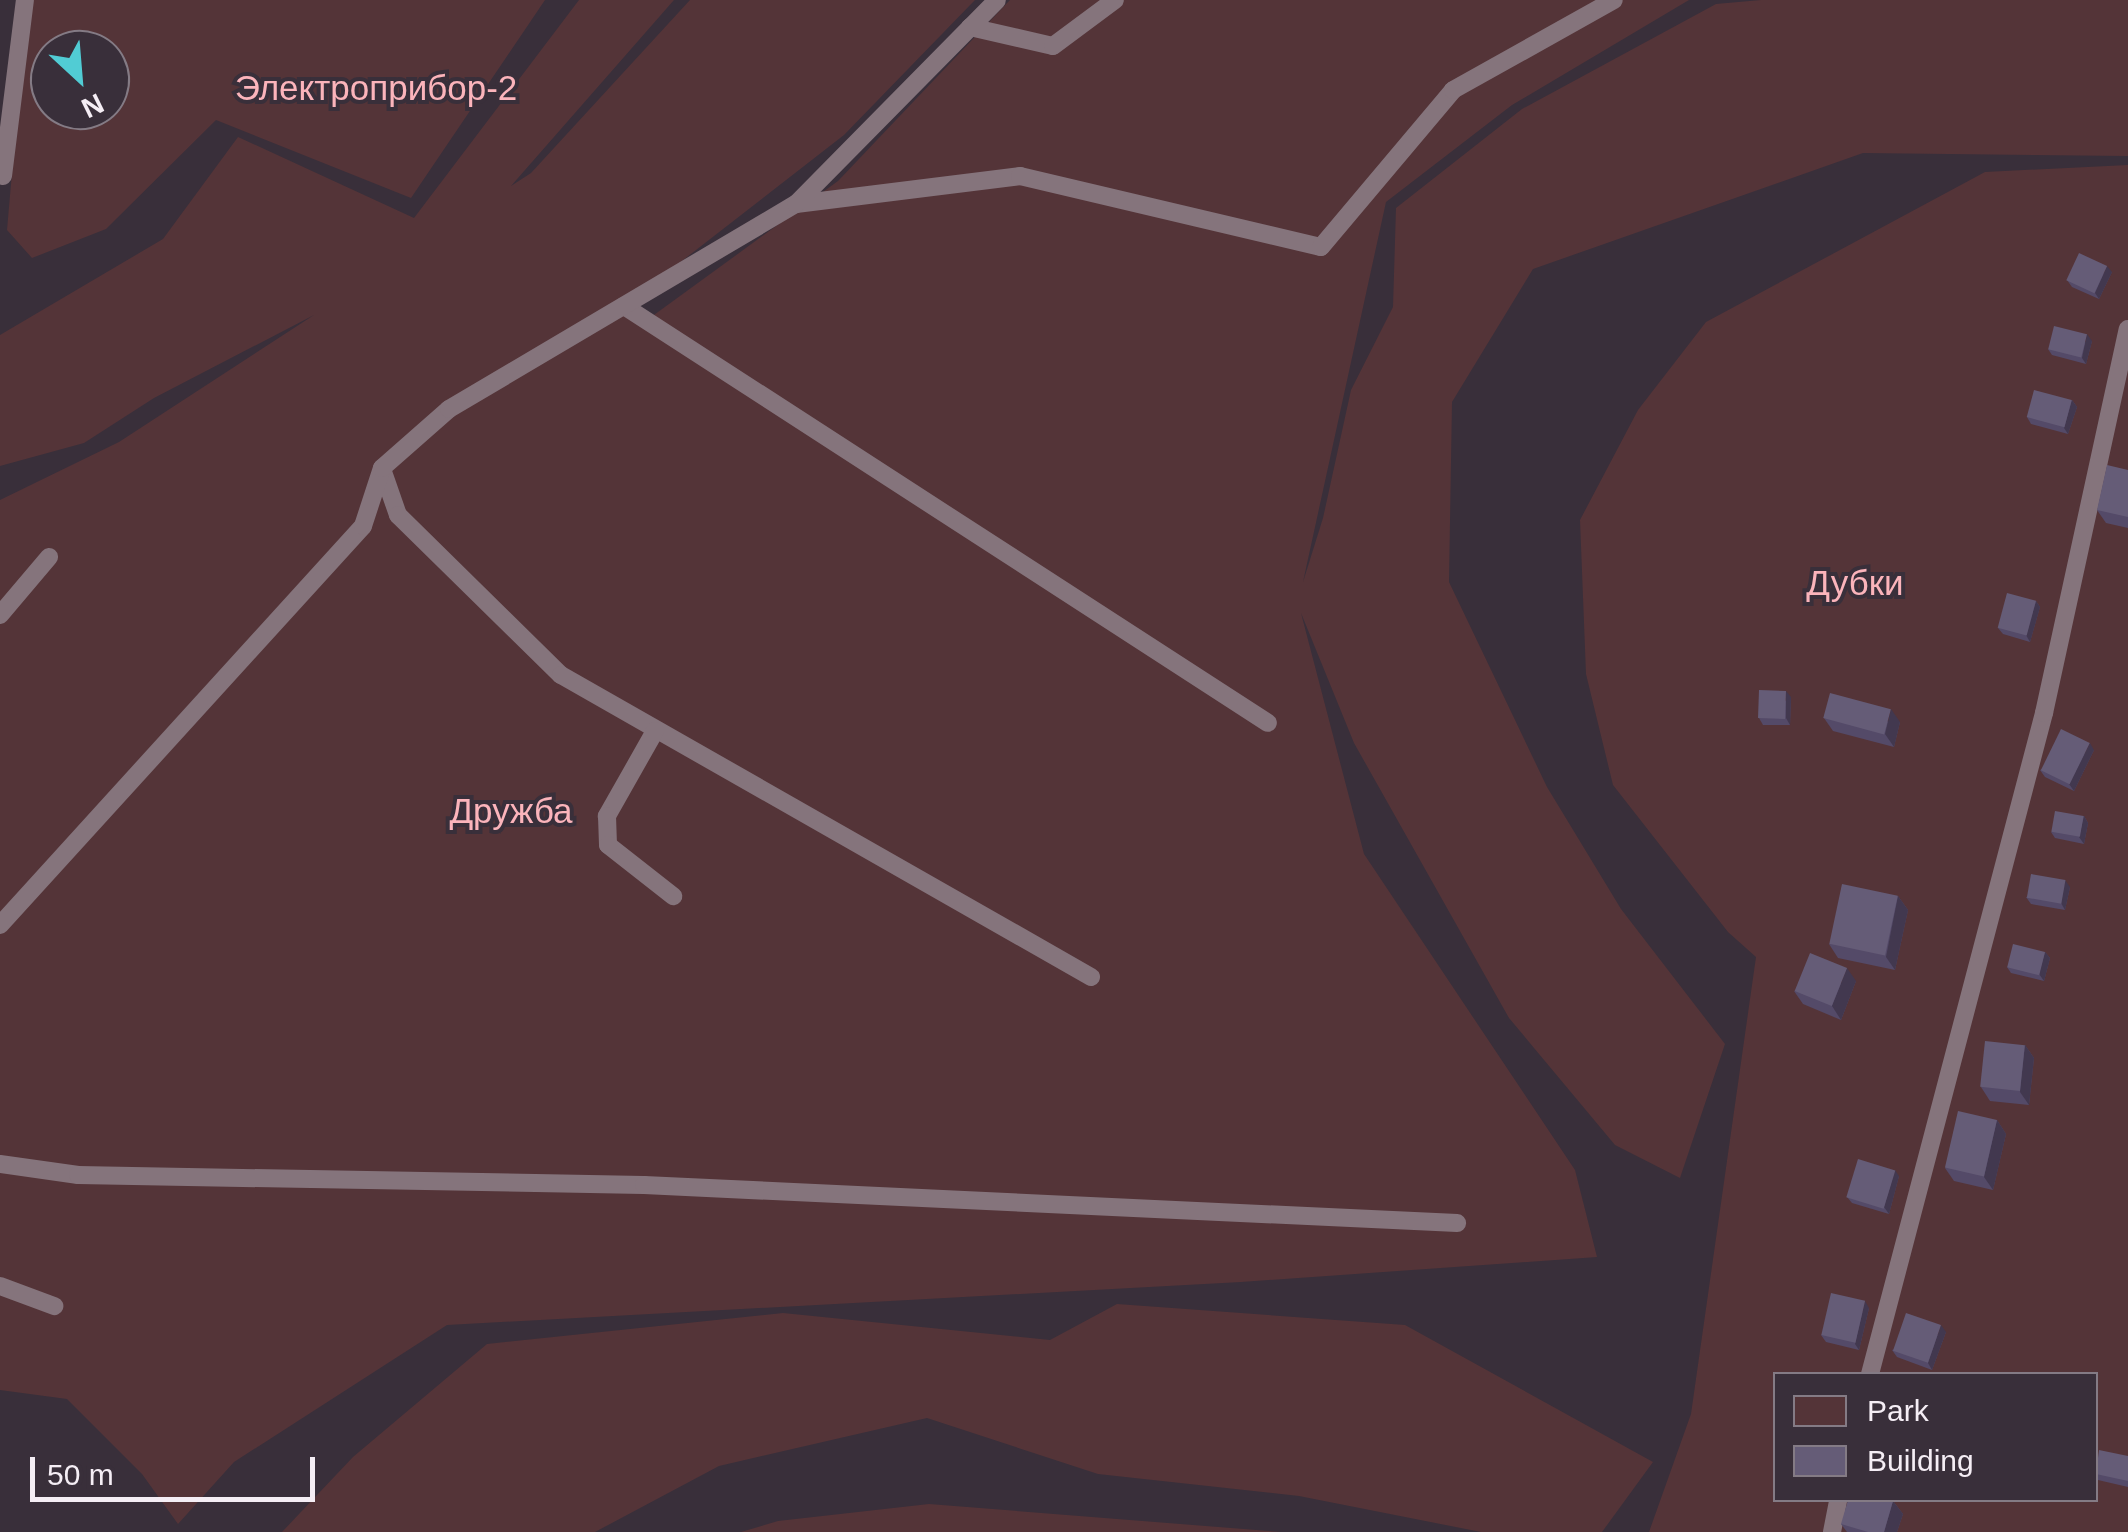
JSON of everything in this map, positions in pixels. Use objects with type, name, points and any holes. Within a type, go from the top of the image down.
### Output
[{"type":"lane","points":[[3,176],[25,0]]},
{"type":"lane","points":[[0,925],[363,526],[382,468],[449,409],[796,204],[997,0]]},
{"type":"lane","points":[[970,27],[1053,46],[1115,0]]},
{"type":"lane","points":[[796,204],[1020,176],[1321,247],[1453,90],[1614,0]]},
{"type":"lane","points":[[624,306],[1268,723]]},
{"type":"lane","points":[[1871,1372],[2044,713],[2128,329]]},
{"type":"lane","points":[[382,468],[398,515],[561,675],[1091,976]]},
{"type":"lane","points":[[0,615],[49,557]]},
{"type":"lane","points":[[655,731],[607,816],[608,846],[673,896]]},
{"type":"lane","points":[[0,1164],[78,1174],[644,1185],[1456,1223]]},
{"type":"lane","points":[[0,1286],[54,1306]]},
{"type":"lane","points":[[1832,1532],[1838,1502]]},
{"type":"green space","name":"Электроприбор-2","points":[[27,0],[545,0],[411,198],[216,120],[106,229],[32,258],[7,230]]},
{"type":"green space","name":"Дружба","points":[[579,0],[674,0],[511,186],[531,173],[690,0],[975,0],[844,135],[678,264],[629,296],[647,320],[838,181],[1010,0],[1689,0],[1512,105],[1386,202],[1303,582],[1323,518],[1351,390],[1393,307],[1396,208],[1522,109],[1716,4],[1761,0],[2128,0],[2128,156],[1863,153],[1533,269],[1452,402],[1449,582],[1547,787],[1621,909],[1725,1044],[1680,1178],[1615,1145],[1509,1018],[1354,743],[1301,613],[1364,854],[1575,1170],[1597,1257],[1241,1282],[447,1325],[234,1462],[178,1524],[142,1474],[67,1399],[0,1390],[0,500],[119,442],[314,315],[154,398],[84,443],[0,466],[0,335],[163,239],[238,137],[414,218]]},
{"type":"green space","name":"Дубки","points":[[2128,165],[2128,1532],[1649,1532],[1691,1414],[1756,957],[1728,932],[1613,785],[1586,674],[1580,520],[1638,410],[1706,322],[1985,172]]},
{"type":"green space","points":[[1117,1304],[1405,1325],[1653,1462],[1602,1532],[1481,1532],[1299,1496],[1098,1474],[927,1418],[719,1466],[595,1532],[282,1532],[353,1457],[487,1344],[783,1313],[1050,1340]]},
{"type":"green space","points":[[929,1504],[1281,1532],[741,1532],[778,1521]]},
{"type":"building","points":[[2079,253],[2107,266],[2094,293],[2066,280]]},
{"type":"building","points":[[2054,326],[2087,334],[2081,358],[2048,349]]},
{"type":"building","points":[[2034,390],[2072,400],[2064,427],[2027,417]]},
{"type":"building","points":[[2107,465],[2128,470],[2128,517],[2097,510]]},
{"type":"building","points":[[2007,593],[2036,601],[2027,636],[1998,628]]},
{"type":"building","points":[[1759,690],[1786,691],[1785,719],[1758,718]]},
{"type":"building","points":[[1830,693],[1891,709],[1884,734],[1823,718]]},
{"type":"building","points":[[2061,729],[2090,743],[2070,784],[2041,770]]},
{"type":"building","points":[[2055,811],[2084,816],[2080,837],[2051,832]]},
{"type":"building","points":[[2031,874],[2065,880],[2061,904],[2027,898]]},
{"type":"building","points":[[1842,884],[1898,896],[1885,956],[1829,944]]},
{"type":"building","points":[[2013,944],[2045,952],[2039,975],[2007,967]]},
{"type":"building","points":[[1810,953],[1847,968],[1832,1006],[1795,991]]},
{"type":"building","points":[[1985,1041],[2025,1045],[2020,1091],[1980,1087]]},
{"type":"building","points":[[1958,1111],[1997,1120],[1984,1177],[1945,1168]]},
{"type":"building","points":[[1858,1159],[1895,1170],[1884,1209],[1846,1197]]},
{"type":"building","points":[[1831,1293],[1865,1301],[1855,1343],[1821,1335]]},
{"type":"building","points":[[1906,1313],[1941,1325],[1928,1363],[1893,1351]]},
{"type":"building","points":[[2099,1450],[2128,1456],[2128,1481],[2098,1474]]},
{"type":"building","points":[[1847,1502],[1893,1502],[1884,1532],[1841,1524]]}]
